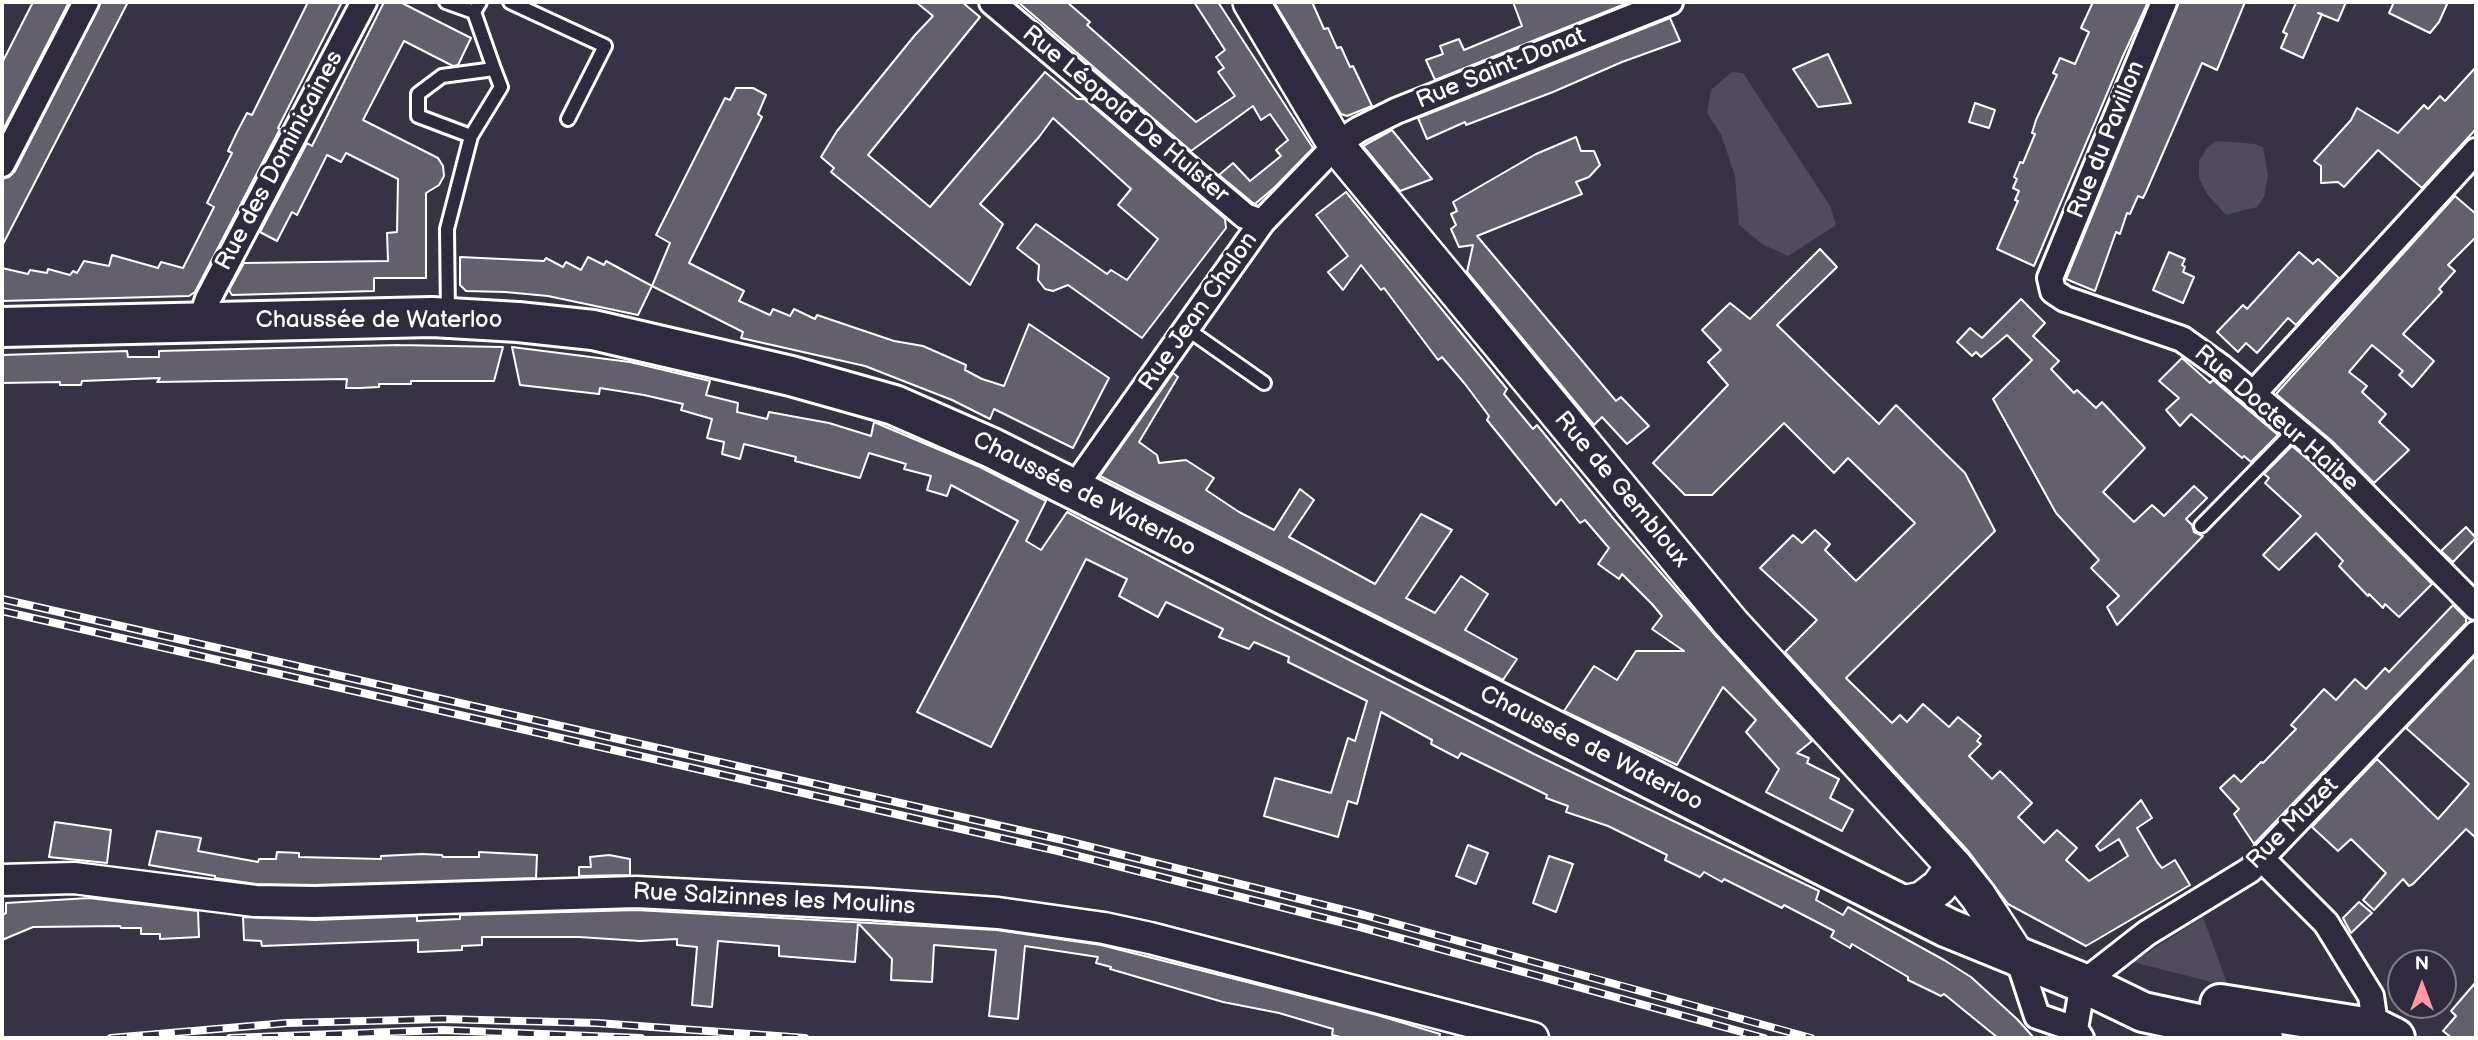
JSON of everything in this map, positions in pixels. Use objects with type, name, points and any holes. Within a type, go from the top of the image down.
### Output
[{"type":"main road","name":"Rue de Gembloux","points":[[1251,2],[1336,145],[1731,623],[1954,866],[1978,896],[2018,958]]},
{"type":"main road","name":"Chaussée de Waterloo","points":[[2,327],[448,317],[593,330],[894,405],[992,447],[1948,928],[2083,983],[2143,1012],[2256,1028],[2339,1023],[2383,1035]]},
{"type":"main road","points":[[1902,904],[1922,900],[1939,887],[1954,866]]},
{"type":"street","points":[[2,164],[86,2]]},
{"type":"street","name":"Rue des Dominicaines","points":[[200,322],[208,299],[364,2]]},
{"type":"street","name":"Rue Léopold De Hulster","points":[[992,2],[1245,216],[1262,222]]},
{"type":"street","name":"Rue Saint-Donat","points":[[1336,145],[1395,110],[1669,2]]},
{"type":"street","name":"Rue du Pavillon","points":[[2050,278],[2164,2]]},
{"type":"street","name":"Rue Jean Chalon","points":[[1073,489],[1262,222],[1336,145]]},
{"type":"street","points":[[2253,394],[2476,151]]},
{"type":"street","name":"Rue Docteur Haibe","points":[[2050,278],[2053,291],[2065,299],[2182,339],[2296,429],[2476,607]]},
{"type":"street","name":"Rue Muzet","points":[[2083,983],[2147,933],[2256,865],[2476,634]]},
{"type":"street","points":[[2256,865],[2326,923],[2371,996],[2383,1035]]},
{"type":"street","name":"Rue Salzinnes les Moulins","points":[[2,880],[74,878],[255,901],[315,902],[636,892],[998,913],[1104,928],[1150,938],[1533,1038]]},
{"type":"street","points":[[2018,958],[2037,1016],[2078,1034],[2083,983]]},
{"type":"lane","points":[[446,2],[477,7],[501,87],[471,136],[447,229],[448,317]]},
{"type":"lane","points":[[510,2],[605,46],[568,119]]},
{"type":"lane","points":[[471,136],[418,116],[418,94],[442,76],[494,69]]},
{"type":"lane","points":[[1186,329],[1264,383]]},
{"type":"lane","points":[[2202,526],[2296,429]]},
{"type":"shaded area","points":[[1732,72],[1743,73],[1830,206],[1836,225],[1788,256],[1762,244],[1739,225],[1735,176],[1721,134],[1707,113],[1711,90]]},
{"type":"shaded area","points":[[2216,141],[2263,147],[2268,176],[2264,197],[2257,207],[2226,215],[2207,194],[2199,178],[2199,161],[2207,148]]},
{"type":"shaded area","points":[[2203,917],[2228,986],[2133,962]]},
{"type":"building","points":[[33,2],[69,2],[2,132],[2,63]]},
{"type":"building","points":[[101,2],[128,2],[2,246],[2,179],[15,171]]},
{"type":"building","points":[[308,2],[342,2],[278,128],[280,129],[195,292],[189,296],[2,301],[2,268],[28,274],[30,270],[47,273],[48,269],[70,275],[73,271],[77,273],[84,261],[109,266],[112,255],[158,268],[161,262],[183,268],[214,207],[207,203],[232,153],[228,151],[247,113],[252,115]]},
{"type":"building","points":[[384,2],[400,2],[471,38],[458,65],[453,66],[404,41],[363,120],[438,158],[443,166],[444,176],[439,185],[426,193],[426,278],[374,278],[374,291],[232,295],[229,290],[244,263],[388,261],[387,233],[397,232],[398,179],[346,153],[341,162],[327,155],[297,215],[292,212],[277,241],[260,232],[307,143],[312,146]]},
{"type":"building","points":[[916,2],[962,2],[980,17],[868,155],[930,207],[1045,72],[1077,99],[1084,99],[1225,219],[1226,228],[1142,338],[1068,285],[1053,291],[1045,289],[1038,280],[1039,265],[1017,248],[1036,224],[1107,274],[1111,270],[1127,280],[1158,239],[1118,205],[1131,189],[1053,118],[980,204],[1003,224],[970,285],[831,172],[834,168],[821,157],[837,131],[933,16]]},
{"type":"building","points":[[1018,2],[1067,2],[1090,22],[1087,25],[1196,122],[1235,96],[1218,72],[1224,68],[1216,57],[1225,50],[1194,2],[1218,2],[1313,148],[1255,204],[1219,175],[1233,163],[1250,181],[1281,156],[1276,150],[1288,140],[1270,114],[1261,120],[1253,106],[1191,151]]},
{"type":"building","points":[[1274,2],[1312,2],[1324,29],[1328,28],[1337,48],[1341,47],[1350,67],[1353,66],[1372,106],[1347,116],[1341,114]]},
{"type":"building","points":[[1513,2],[1630,2],[1435,80],[1426,60],[1443,54],[1440,46],[1459,39],[1464,50],[1522,26]]},
{"type":"building","points":[[2093,2],[2148,2],[2034,266],[1997,249],[2018,201],[2015,200],[2019,191],[2013,188],[2017,179],[2014,177],[2035,134],[2032,133],[2036,120],[2057,75],[2053,73],[2060,58],[2075,64],[2089,32],[2081,28]]},
{"type":"building","points":[[2179,2],[2245,2],[2217,70],[2202,63],[2143,198],[2138,196],[2130,214],[2127,213],[2120,234],[2116,232],[2095,291],[2066,279]]},
{"type":"building","points":[[2293,2],[2346,2],[2338,21],[2322,15],[2303,58],[2281,48],[2287,34],[2283,32],[2296,3]]},
{"type":"building","points":[[2394,2],[2448,2],[2439,22],[2430,33],[2389,13]]},
{"type":"building","points":[[1670,18],[1680,41],[1466,125],[1465,122],[1427,139],[1418,118]]},
{"type":"building","points":[[1828,54],[1851,103],[1818,107],[1793,69]]},
{"type":"building","points":[[2476,67],[2476,129],[2422,188],[2378,150],[2344,187],[2338,182],[2321,183],[2321,166],[2314,161],[2351,120],[2357,108],[2398,133],[2424,105],[2428,109],[2440,96],[2445,101]]},
{"type":"building","points":[[736,88],[753,88],[766,95],[758,114],[762,117],[689,263],[744,291],[739,301],[770,315],[773,309],[790,316],[794,309],[815,319],[817,315],[894,341],[923,346],[966,365],[965,370],[982,379],[1004,386],[1029,324],[1109,378],[1073,448],[994,409],[990,419],[952,400],[865,366],[741,338],[743,332],[652,286],[670,243],[656,235],[725,98],[730,100]]},
{"type":"building","points":[[1975,103],[1995,110],[1989,128],[1969,122]]},
{"type":"building","points":[[1392,130],[1432,179],[1400,191],[1363,146]]},
{"type":"building","points":[[1576,137],[1581,151],[1594,151],[1600,165],[1589,177],[1576,182],[1582,194],[1477,236],[1616,401],[1621,397],[1649,426],[1627,444],[1602,417],[1594,425],[1467,272],[1473,245],[1459,247],[1451,229],[1456,225],[1451,214],[1457,211],[1453,202],[1536,154]]},
{"type":"building","points":[[1346,192],[1507,389],[1504,394],[1533,429],[1537,425],[1613,518],[1812,741],[1797,753],[1809,758],[1807,763],[1839,779],[1830,798],[1853,810],[1842,831],[1766,792],[1779,769],[1746,732],[1756,720],[1723,687],[1677,765],[1564,711],[1594,666],[1617,680],[1636,651],[1684,651],[1652,629],[1662,616],[1652,604],[1622,574],[1619,579],[1598,564],[1609,548],[1585,520],[1580,523],[1561,499],[1556,505],[1487,420],[1489,416],[1465,384],[1442,357],[1438,360],[1384,288],[1381,290],[1361,265],[1343,290],[1328,272],[1348,256],[1316,215]]},
{"type":"building","points":[[2455,196],[2476,214],[2476,237],[2448,265],[2455,271],[2439,289],[2442,292],[2403,334],[2434,361],[2412,387],[2399,375],[2403,371],[2372,345],[2349,372],[2367,386],[2362,392],[2386,414],[2379,422],[2409,450],[2374,483],[2332,441],[2276,394]]},
{"type":"building","points":[[1820,249],[1837,267],[1777,325],[1879,424],[1896,405],[1965,473],[1995,531],[1846,678],[1892,723],[1900,715],[1907,722],[1923,704],[1949,727],[1958,717],[1981,736],[1977,741],[1981,744],[1969,756],[1992,779],[2000,771],[2032,803],[2018,817],[2044,843],[2057,830],[2077,848],[2066,860],[2089,881],[2128,856],[2119,839],[2100,851],[2096,846],[2141,800],[2152,818],[2137,828],[2162,868],[2175,860],[2190,885],[2086,946],[2008,904],[1969,852],[1785,652],[1817,620],[1760,568],[1793,535],[1802,543],[1815,530],[1830,544],[1825,550],[1856,581],[1915,523],[1848,458],[1834,473],[1784,423],[1712,495],[1685,495],[1653,463],[1728,385],[1708,362],[1721,350],[1702,330],[1730,303],[1750,319]]},
{"type":"building","points":[[2169,252],[2185,259],[2183,272],[2194,277],[2183,303],[2153,290]]},
{"type":"building","points":[[2299,252],[2313,264],[2318,259],[2339,278],[2296,325],[2288,318],[2257,353],[2246,343],[2238,352],[2217,332],[2243,305],[2247,309]]},
{"type":"building","points":[[460,257],[544,261],[546,258],[563,267],[566,262],[581,270],[588,257],[604,265],[606,261],[652,286],[638,315],[548,296],[466,291],[460,285]]},
{"type":"building","points":[[2021,299],[2045,323],[2033,336],[2059,361],[2051,369],[2074,393],[2077,390],[2096,408],[2102,402],[2145,448],[2103,492],[2134,522],[2152,505],[2164,516],[2194,486],[2207,498],[2186,519],[2194,532],[2203,536],[2117,625],[2107,607],[2119,596],[2091,568],[2099,560],[2056,513],[1993,399],[2032,360],[2007,335],[1981,357],[1976,352],[1972,356],[1957,342],[1970,328],[1982,338]]},
{"type":"building","points":[[399,345],[503,347],[494,381],[411,381],[411,384],[379,384],[379,387],[360,388],[346,388],[347,379],[157,382],[160,378],[82,381],[81,385],[60,385],[60,382],[2,383],[2,355],[127,351],[128,357],[159,357],[159,351]]},
{"type":"building","points":[[512,347],[630,362],[710,381],[706,395],[738,403],[737,412],[767,419],[769,412],[829,423],[871,436],[874,422],[980,467],[1046,501],[1026,541],[1041,550],[1067,512],[1265,617],[1534,754],[1819,891],[1816,900],[1843,915],[1848,907],[1971,977],[2034,1038],[1998,1038],[1944,994],[1941,996],[1908,980],[1908,977],[1852,944],[1850,948],[1831,937],[1834,931],[1784,905],[1782,908],[1724,879],[1722,882],[1704,872],[1700,877],[1665,860],[1667,855],[1608,826],[1566,812],[1568,806],[1546,798],[1547,795],[1461,753],[1458,758],[1431,744],[1432,740],[1381,712],[1357,804],[1348,801],[1338,837],[1264,816],[1275,778],[1331,793],[1348,738],[1355,741],[1367,701],[1288,662],[1289,657],[1254,642],[1249,649],[1219,637],[1223,629],[1166,602],[1158,617],[1119,596],[1127,579],[1086,559],[991,747],[917,712],[1018,521],[951,485],[947,496],[927,490],[931,476],[904,469],[906,464],[869,453],[860,478],[795,461],[796,457],[744,444],[740,459],[722,454],[724,442],[707,438],[712,419],[681,410],[683,404],[600,388],[599,394],[520,385]]},
{"type":"building","points":[[2182,358],[2210,383],[2213,380],[2278,435],[2251,462],[2244,456],[2242,458],[2191,414],[2180,426],[2166,410],[2179,398],[2159,381]]},
{"type":"building","points":[[1173,373],[1178,377],[1139,442],[1157,455],[1159,463],[1186,460],[1214,478],[1206,490],[1239,512],[1274,530],[1300,489],[1314,500],[1289,537],[1375,584],[1421,514],[1452,530],[1406,598],[1435,613],[1461,576],[1488,594],[1465,630],[1517,659],[1503,680],[1100,476]]},
{"type":"building","points":[[2292,446],[2432,584],[2399,617],[2385,604],[2383,608],[2369,594],[2368,596],[2339,566],[2343,561],[2316,533],[2279,570],[2263,555],[2301,516],[2265,483],[2269,478],[2264,474]]},
{"type":"building","points":[[2466,527],[2476,538],[2453,562],[2441,551]]},
{"type":"building","points":[[2453,605],[2466,618],[2466,623],[2254,844],[2234,814],[2239,809],[2220,788],[2234,775],[2241,782],[2263,763],[2296,729],[2291,725],[2324,689],[2336,700],[2355,679],[2366,689],[2385,668],[2389,672]]},
{"type":"building","points":[[2476,655],[2476,838],[2466,829],[2413,884],[2409,886],[2403,879],[2374,910],[2363,900],[2386,873],[2351,839],[2338,851],[2312,827],[2377,759],[2438,819],[2469,784],[2406,728]]},
{"type":"building","points":[[55,822],[111,830],[107,863],[49,857]]},
{"type":"building","points":[[157,831],[201,838],[198,851],[258,862],[259,859],[276,859],[277,852],[299,853],[299,857],[381,859],[381,856],[422,854],[479,857],[479,852],[537,855],[536,878],[315,885],[256,884],[149,865]]},
{"type":"building","points":[[1468,845],[1488,853],[1476,884],[1456,876]]},
{"type":"building","points":[[609,855],[630,859],[630,875],[579,876],[579,867],[591,867],[590,857]]},
{"type":"building","points":[[1549,856],[1573,864],[1556,912],[1533,903]]},
{"type":"building","points":[[89,898],[198,911],[199,937],[160,939],[160,934],[141,934],[141,928],[120,926],[33,927],[2,940],[2,915],[6,913],[6,903]]},
{"type":"building","points":[[2359,902],[2372,913],[2351,933],[2343,918]]},
{"type":"building","points":[[636,910],[996,930],[1101,945],[1377,1015],[1440,1034],[1439,1038],[1345,1038],[1332,1035],[1333,1029],[1279,1013],[1223,1002],[1110,969],[1111,967],[1096,963],[1098,957],[1025,946],[1018,1019],[989,1016],[996,950],[934,945],[932,982],[891,980],[892,959],[858,923],[855,962],[779,956],[779,946],[718,941],[712,1007],[692,1005],[697,947],[677,945],[677,939],[640,941],[579,937],[482,937],[482,945],[462,946],[462,950],[418,952],[418,940],[262,946],[261,941],[244,940],[243,917],[315,920],[417,916],[417,921],[460,919],[460,915]]},
{"type":"building","points":[[2476,982],[2476,1038],[2452,1038],[2443,1031],[2453,1019],[2457,1019],[2457,1004]]},
{"type":"railway","points":[[2,599],[1063,840],[1364,915],[1811,1038]]},
{"type":"railway","points":[[2,611],[1058,851],[1360,927],[1764,1038]]},
{"type":"railway","points":[[111,1038],[287,1023],[442,1019],[597,1023],[805,1038]]},
{"type":"railway","points":[[230,1038],[443,1030],[641,1038]]}]
